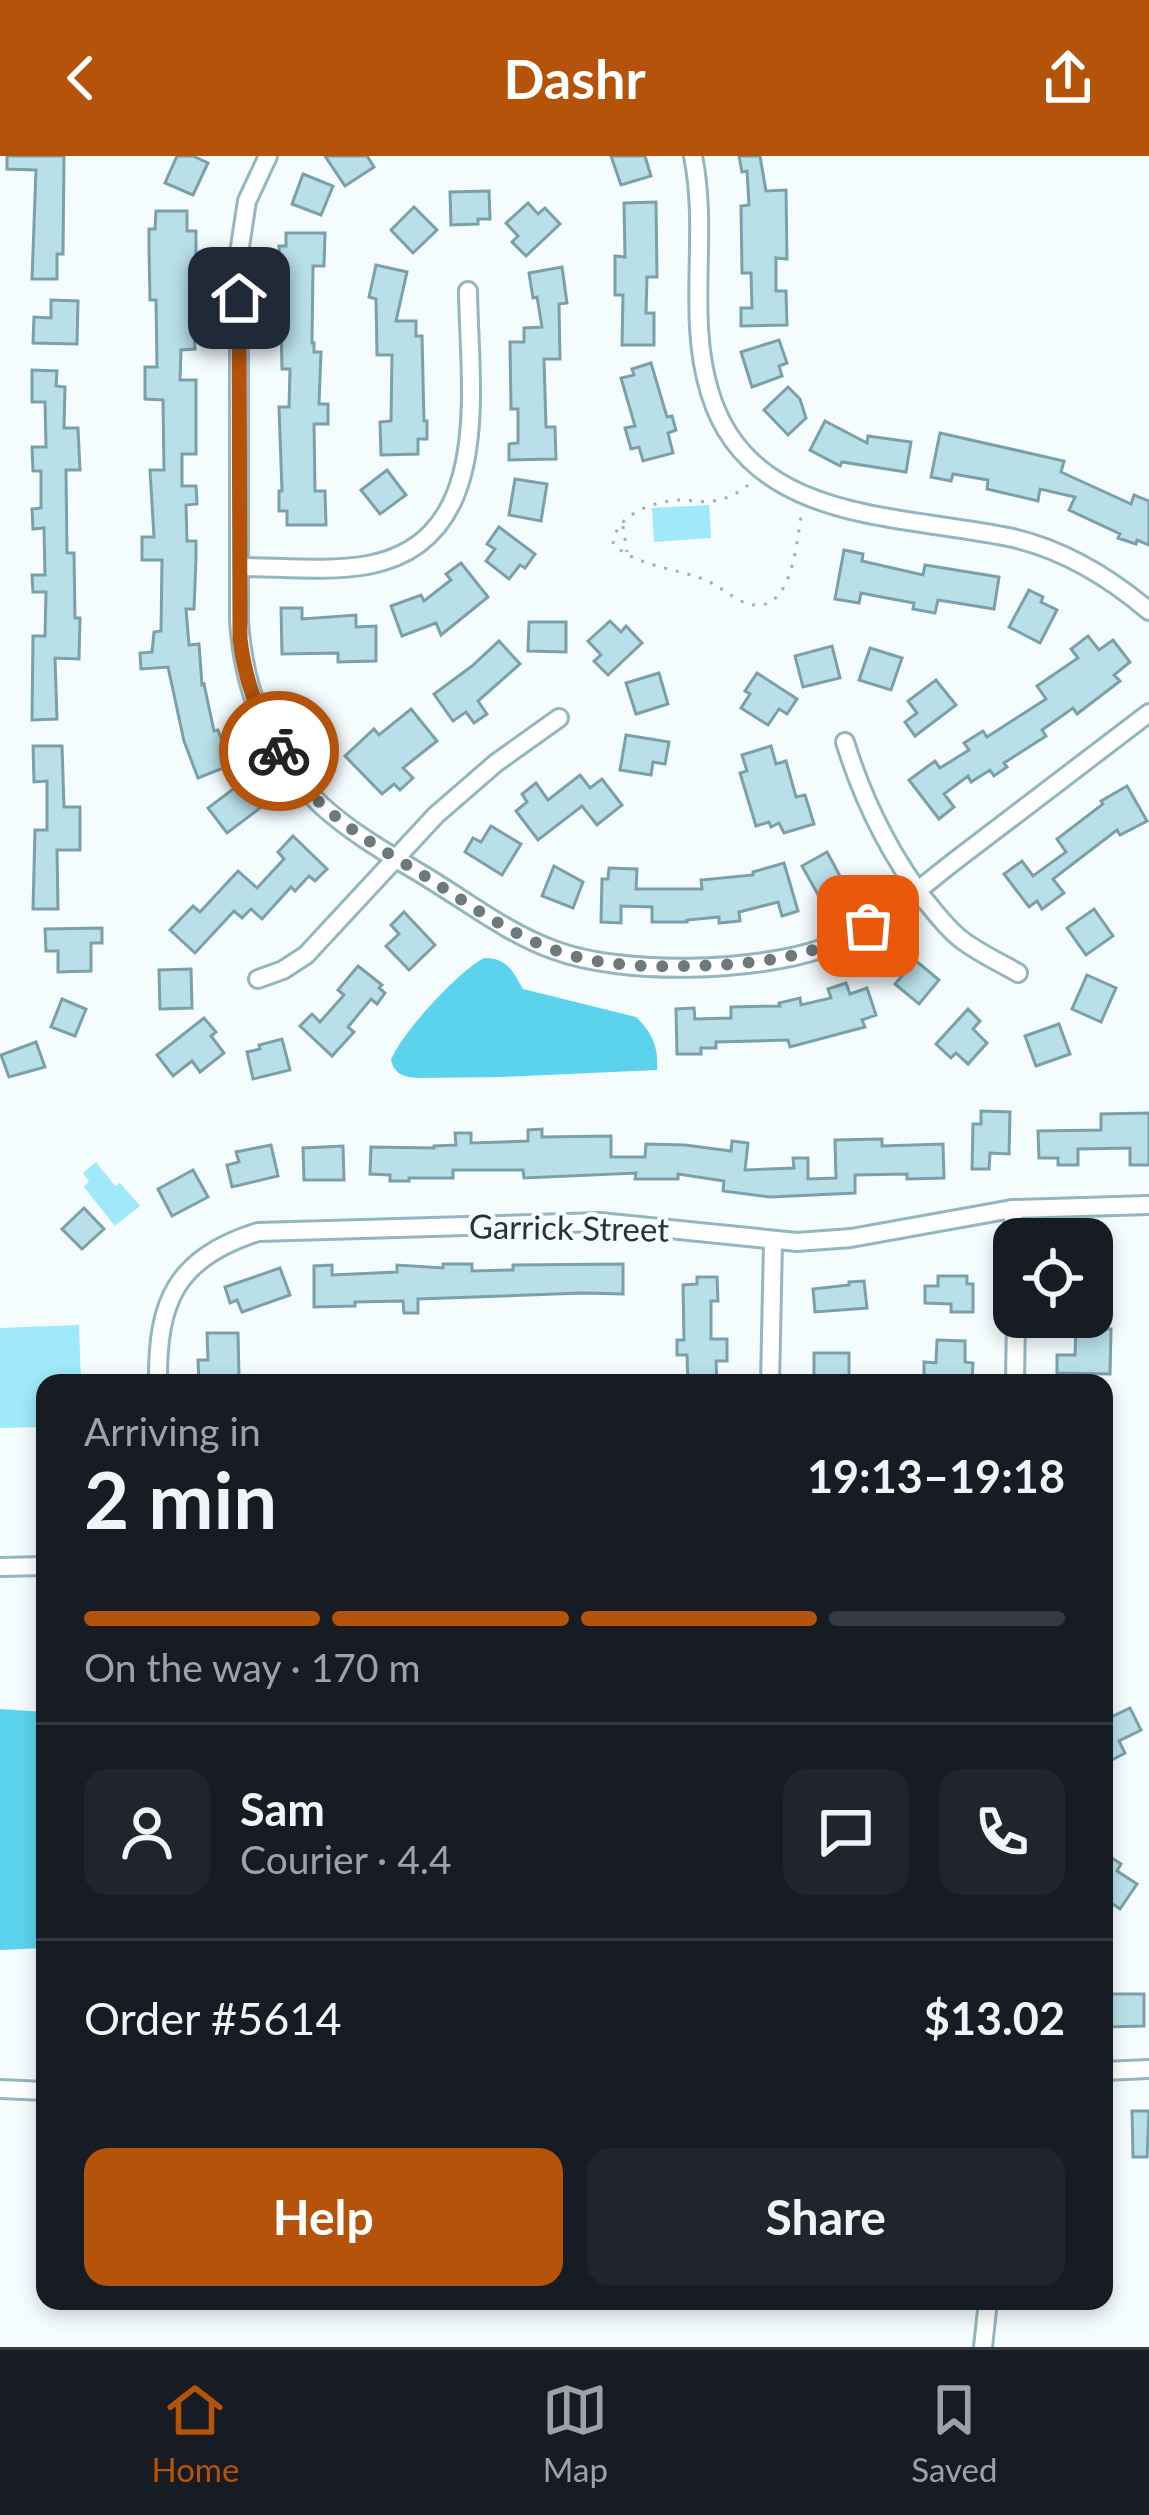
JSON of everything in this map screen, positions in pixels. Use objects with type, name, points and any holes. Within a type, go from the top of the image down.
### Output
[{"type":"street","points":[[268,156],[247,201],[239,253],[243,664],[258,714],[295,776],[320,804],[395,858],[527,938],[579,958],[627,966],[728,966],[787,958],[831,946],[868,926],[1149,713]]},
{"type":"street","points":[[693,156],[699,196],[704,374],[720,418],[750,460],[796,493],[833,507],[1015,538],[1046,548],[1112,581],[1149,610]]},
{"type":"street","points":[[239,567],[371,564],[411,548],[436,527],[457,495],[467,459],[468,291]]},
{"type":"street","points":[[258,979],[306,955],[456,796],[559,718]]},
{"type":"street","points":[[845,742],[874,821],[918,890],[962,941],[1018,973]]},
{"type":"street","name":"Garrick Street","points":[[158,1374],[161,1320],[184,1275],[230,1241],[258,1232],[600,1222],[773,1242],[834,1240],[1012,1209],[1149,1205]]},
{"type":"street","points":[[1012,1209],[1013,1218]]},
{"type":"street","points":[[770,1374],[773,1242]]},
{"type":"street","points":[[1015,1374],[1016,1338]]},
{"type":"street","points":[[0,1567],[36,1566]]},
{"type":"street","points":[[1113,2071],[1149,2069]]},
{"type":"street","points":[[0,2090],[36,2091]]},
{"type":"street","points":[[983,2347],[987,2310]]},
{"type":"path","points":[[748,485],[712,501],[650,506],[622,522],[613,544],[627,554],[706,580],[741,601],[769,603],[791,571],[801,517]]},
{"type":"path","points":[[622,522],[627,554]]},
{"type":"shaded area","points":[[709,505],[711,538],[654,542],[652,508]]},
{"type":"shaded area","points":[[484,958],[504,963],[523,989],[636,1017],[653,1041],[657,1070],[418,1078],[398,1072],[391,1060],[406,1034],[446,989]]},
{"type":"shaded area","points":[[96,1162],[140,1206],[115,1226],[84,1187],[89,1181],[83,1173]]},
{"type":"shaded area","points":[[79,1325],[81,1374],[36,1374],[36,1427],[0,1428],[0,1328]]},
{"type":"shaded area","points":[[0,1709],[36,1711],[36,1948],[0,1950]]},
{"type":"building","points":[[7,156],[64,156],[63,254],[57,254],[57,279],[32,279],[36,170],[7,169]]},
{"type":"building","points":[[177,156],[208,163],[193,195],[165,183]]},
{"type":"building","points":[[325,156],[367,156],[374,167],[345,186]]},
{"type":"building","points":[[611,156],[645,156],[651,176],[621,185]]},
{"type":"building","points":[[739,156],[760,156],[766,191],[786,190],[787,259],[776,258],[776,291],[786,291],[787,325],[741,326],[741,308],[752,308],[751,273],[742,273],[741,206],[749,205],[747,171],[742,172]]},
{"type":"building","points":[[303,174],[333,186],[321,215],[292,204]]},
{"type":"building","points":[[489,191],[490,219],[451,225],[450,192]]},
{"type":"building","points":[[656,202],[657,277],[647,277],[646,313],[654,313],[654,345],[622,345],[623,295],[615,295],[615,256],[625,257],[624,203]]},
{"type":"building","points":[[528,203],[538,214],[545,208],[560,224],[526,256],[512,242],[518,236],[506,223]]},
{"type":"building","points":[[414,207],[437,230],[413,253],[391,230]]},
{"type":"building","points":[[156,211],[187,211],[187,231],[196,231],[195,349],[181,350],[180,380],[196,380],[196,454],[182,454],[182,486],[196,486],[197,504],[186,505],[187,541],[196,541],[196,559],[194,609],[186,609],[189,645],[199,644],[202,685],[214,731],[218,730],[231,765],[198,778],[184,741],[168,667],[141,669],[140,653],[152,652],[154,632],[161,631],[162,560],[142,560],[142,537],[154,537],[150,470],[164,470],[163,400],[145,399],[145,367],[157,367],[149,249],[149,229],[155,229]]},
{"type":"building","points":[[286,233],[325,233],[324,266],[313,266],[312,343],[314,352],[321,352],[319,404],[328,404],[328,424],[314,424],[315,491],[325,491],[326,525],[287,525],[287,511],[279,511],[279,407],[289,407],[290,369],[282,369],[279,246],[286,246]]},
{"type":"building","points":[[376,265],[407,272],[396,321],[416,321],[416,336],[422,336],[427,439],[418,439],[418,454],[381,455],[380,422],[391,421],[392,355],[377,355],[376,299],[369,297]]},
{"type":"building","points":[[562,267],[567,303],[559,304],[560,359],[544,359],[546,427],[555,427],[556,459],[509,460],[509,444],[518,443],[518,409],[511,409],[510,342],[524,342],[524,328],[542,327],[529,273]]},
{"type":"building","points":[[51,300],[78,301],[77,344],[33,343],[34,317],[51,318]]},
{"type":"building","points":[[779,340],[787,363],[779,366],[782,376],[752,387],[741,352]]},
{"type":"building","points":[[651,363],[667,417],[672,416],[676,430],[668,433],[673,453],[643,461],[639,447],[631,449],[625,428],[635,426],[621,378]]},
{"type":"building","points":[[32,370],[57,371],[56,386],[65,387],[64,428],[78,428],[80,470],[66,470],[67,553],[74,553],[75,618],[80,618],[79,659],[55,658],[57,719],[32,720],[33,636],[45,636],[46,592],[33,592],[32,575],[45,575],[44,528],[33,529],[32,509],[41,508],[41,471],[33,471],[32,447],[46,447],[45,402],[32,402]]},
{"type":"building","points":[[788,387],[800,399],[806,418],[788,435],[764,410]]},
{"type":"building","points":[[825,421],[867,443],[868,436],[911,442],[906,472],[842,462],[840,466],[810,450]]},
{"type":"building","points":[[940,433],[1064,461],[1061,472],[1131,504],[1134,495],[1149,501],[1149,545],[1118,538],[1120,534],[1069,510],[1075,497],[1040,489],[1038,501],[987,489],[988,480],[953,474],[951,481],[931,477]]},
{"type":"building","points":[[387,470],[406,495],[380,514],[361,490]]},
{"type":"building","points":[[515,479],[547,484],[541,521],[509,515]]},
{"type":"building","points":[[499,527],[535,554],[509,579],[486,561],[495,549],[487,544]]},
{"type":"building","points":[[844,550],[863,554],[862,561],[923,575],[925,565],[999,577],[994,609],[938,600],[935,613],[913,609],[914,603],[861,593],[859,603],[835,599]]},
{"type":"building","points":[[461,563],[488,597],[441,635],[436,623],[402,636],[391,606],[421,595],[424,601],[451,580],[446,574]]},
{"type":"building","points":[[1029,590],[1057,610],[1040,643],[1009,627]]},
{"type":"building","points":[[281,608],[302,608],[302,619],[356,615],[356,627],[376,626],[376,661],[338,662],[338,653],[282,654]]},
{"type":"building","points":[[610,621],[621,632],[626,626],[642,643],[608,675],[594,661],[601,655],[588,641]]},
{"type":"building","points":[[529,622],[566,622],[566,652],[528,651]]},
{"type":"building","points":[[1088,636],[1099,650],[1113,640],[1130,662],[1114,675],[1120,681],[1077,714],[1073,708],[1042,730],[1046,736],[1004,763],[1007,767],[994,776],[990,770],[971,782],[968,776],[944,794],[954,807],[939,819],[909,780],[935,761],[940,768],[969,750],[964,743],[983,731],[987,737],[1046,699],[1037,686],[1078,658],[1071,649]]},
{"type":"building","points":[[499,641],[520,664],[478,701],[487,714],[474,723],[466,712],[453,721],[434,694]]},
{"type":"building","points":[[832,646],[840,678],[803,687],[795,656]]},
{"type":"building","points":[[870,648],[902,658],[891,690],[859,680]]},
{"type":"building","points":[[659,673],[668,704],[636,714],[626,683]]},
{"type":"building","points":[[757,673],[797,699],[787,714],[779,709],[768,725],[741,708]]},
{"type":"building","points":[[936,680],[956,705],[915,736],[905,722],[917,713],[908,701]]},
{"type":"building","points":[[411,709],[437,741],[403,768],[413,778],[400,790],[394,784],[382,794],[345,756],[374,729],[379,735]]},
{"type":"building","points":[[626,735],[669,742],[665,764],[653,762],[651,775],[620,770]]},
{"type":"building","points":[[33,746],[62,746],[64,807],[80,807],[80,850],[57,850],[58,909],[33,909],[35,830],[47,830],[47,781],[34,782]]},
{"type":"building","points":[[771,746],[776,764],[786,761],[796,797],[805,795],[814,824],[784,833],[779,823],[756,826],[740,773],[747,771],[742,755]]},
{"type":"building","points":[[580,775],[590,788],[602,779],[622,805],[597,825],[582,806],[538,840],[516,811],[527,802],[522,794],[536,783],[548,800]]},
{"type":"building","points":[[237,786],[245,797],[253,791],[264,805],[227,833],[208,808]]},
{"type":"building","points":[[1127,786],[1147,821],[1120,835],[1117,830],[1053,879],[1064,893],[1042,909],[1037,901],[1029,907],[1004,874],[1022,861],[1033,876],[1066,852],[1057,839],[1101,801]]},
{"type":"building","points":[[491,826],[521,844],[502,875],[465,852],[473,838],[481,842]]},
{"type":"building","points":[[293,836],[327,869],[315,881],[309,876],[295,891],[291,887],[262,919],[251,909],[242,918],[234,911],[195,953],[170,930],[193,906],[200,912],[238,871],[257,888],[284,859],[278,852]]},
{"type":"building","points":[[827,852],[846,887],[821,900],[802,866]]},
{"type":"building","points":[[784,863],[798,911],[782,916],[778,902],[739,912],[740,921],[719,923],[719,917],[652,922],[652,907],[621,906],[621,923],[601,922],[602,879],[608,879],[609,868],[637,869],[636,889],[702,889],[701,880],[753,875]]},
{"type":"building","points":[[554,866],[583,882],[573,908],[542,896]]},
{"type":"building","points":[[1094,909],[1113,936],[1086,955],[1067,928]]},
{"type":"building","points":[[404,912],[435,945],[409,970],[386,946],[399,934],[391,925]]},
{"type":"building","points":[[102,928],[102,943],[91,943],[91,971],[58,972],[58,951],[46,951],[45,929]]},
{"type":"building","points":[[915,960],[939,980],[919,1004],[895,984]]},
{"type":"building","points":[[358,966],[385,993],[377,1004],[371,999],[348,1027],[354,1032],[332,1056],[300,1026],[312,1014],[320,1022],[344,995],[338,990]]},
{"type":"building","points":[[191,969],[192,1008],[160,1009],[159,970]]},
{"type":"building","points":[[1087,975],[1116,988],[1101,1022],[1072,1009]]},
{"type":"building","points":[[846,983],[850,994],[867,988],[876,1015],[862,1020],[865,1027],[790,1047],[788,1040],[716,1042],[716,1048],[701,1048],[701,1054],[677,1054],[676,1009],[694,1008],[695,1019],[731,1018],[731,1007],[780,1006],[800,998],[801,1005],[831,998],[828,989]]},
{"type":"building","points":[[62,999],[86,1009],[75,1036],[51,1027]]},
{"type":"building","points":[[968,1009],[980,1021],[973,1029],[987,1043],[968,1064],[956,1053],[951,1058],[936,1044]]},
{"type":"building","points":[[204,1018],[224,1053],[200,1072],[192,1061],[173,1076],[157,1055]]},
{"type":"building","points":[[1059,1024],[1070,1054],[1036,1066],[1025,1036]]},
{"type":"building","points":[[282,1039],[290,1070],[253,1079],[247,1052]]},
{"type":"building","points":[[36,1042],[45,1067],[9,1077],[1,1055]]},
{"type":"building","points":[[981,1111],[1010,1112],[1009,1154],[990,1153],[989,1169],[972,1169],[973,1124],[981,1124]]},
{"type":"building","points":[[1149,1113],[1149,1165],[1130,1165],[1130,1148],[1078,1149],[1078,1165],[1039,1158],[1038,1131],[1101,1130],[1101,1114]]},
{"type":"building","points":[[542,1129],[542,1137],[611,1136],[611,1157],[645,1157],[646,1144],[731,1151],[732,1141],[748,1143],[745,1170],[794,1168],[793,1158],[808,1158],[808,1179],[836,1178],[835,1140],[882,1139],[882,1146],[943,1144],[944,1178],[855,1175],[855,1193],[770,1197],[723,1191],[724,1181],[678,1174],[678,1179],[635,1179],[636,1173],[524,1178],[523,1170],[453,1170],[453,1178],[390,1181],[390,1175],[370,1174],[371,1147],[456,1145],[455,1133],[471,1133],[471,1143],[528,1141],[528,1130]]},
{"type":"building","points":[[271,1145],[278,1176],[232,1187],[227,1165],[239,1162],[236,1152]]},
{"type":"building","points":[[343,1146],[344,1180],[304,1180],[303,1148]]},
{"type":"building","points":[[193,1170],[208,1197],[172,1216],[158,1189]]},
{"type":"building","points":[[84,1208],[104,1229],[82,1249],[62,1229]]},
{"type":"building","points":[[443,1264],[472,1264],[472,1271],[513,1270],[513,1265],[623,1264],[623,1294],[418,1299],[418,1313],[404,1313],[403,1301],[314,1307],[314,1266],[332,1265],[332,1275],[397,1272],[397,1265],[443,1268]]},
{"type":"building","points":[[280,1268],[290,1295],[242,1312],[237,1300],[230,1303],[225,1287]]},
{"type":"building","points":[[938,1276],[967,1276],[967,1284],[973,1284],[973,1312],[951,1312],[951,1304],[925,1303],[925,1286],[938,1286]]},
{"type":"building","points":[[697,1277],[717,1277],[718,1301],[711,1301],[711,1339],[727,1339],[727,1361],[716,1361],[717,1374],[688,1374],[687,1355],[677,1355],[677,1340],[684,1340],[683,1285],[697,1284]]},
{"type":"building","points":[[864,1281],[867,1308],[815,1312],[813,1289]]},
{"type":"building","points":[[207,1333],[238,1333],[239,1374],[199,1374],[198,1360],[208,1360]]},
{"type":"building","points":[[1076,1338],[1111,1338],[1110,1374],[1057,1373],[1057,1355],[1075,1355]]},
{"type":"building","points":[[937,1340],[965,1341],[965,1362],[973,1363],[972,1374],[924,1374],[924,1362],[936,1363]]},
{"type":"building","points":[[814,1353],[849,1353],[849,1374],[814,1374]]},
{"type":"building","points":[[1130,1708],[1141,1730],[1119,1741],[1125,1753],[1113,1759],[1113,1716]]},
{"type":"building","points":[[1113,1859],[1121,1864],[1117,1871],[1137,1884],[1120,1909],[1113,1904]]},
{"type":"building","points":[[1113,1994],[1144,1994],[1144,2026],[1113,2027]]},
{"type":"building","points":[[1132,2111],[1149,2111],[1147,2157],[1133,2157]]},
{"type":"way so far","points":[[279,751],[320,804],[370,842],[527,938],[579,958],[660,967],[757,963],[831,946],[868,926]]},
{"type":"route","points":[[239,298],[240,639],[250,692],[279,751]]}]
